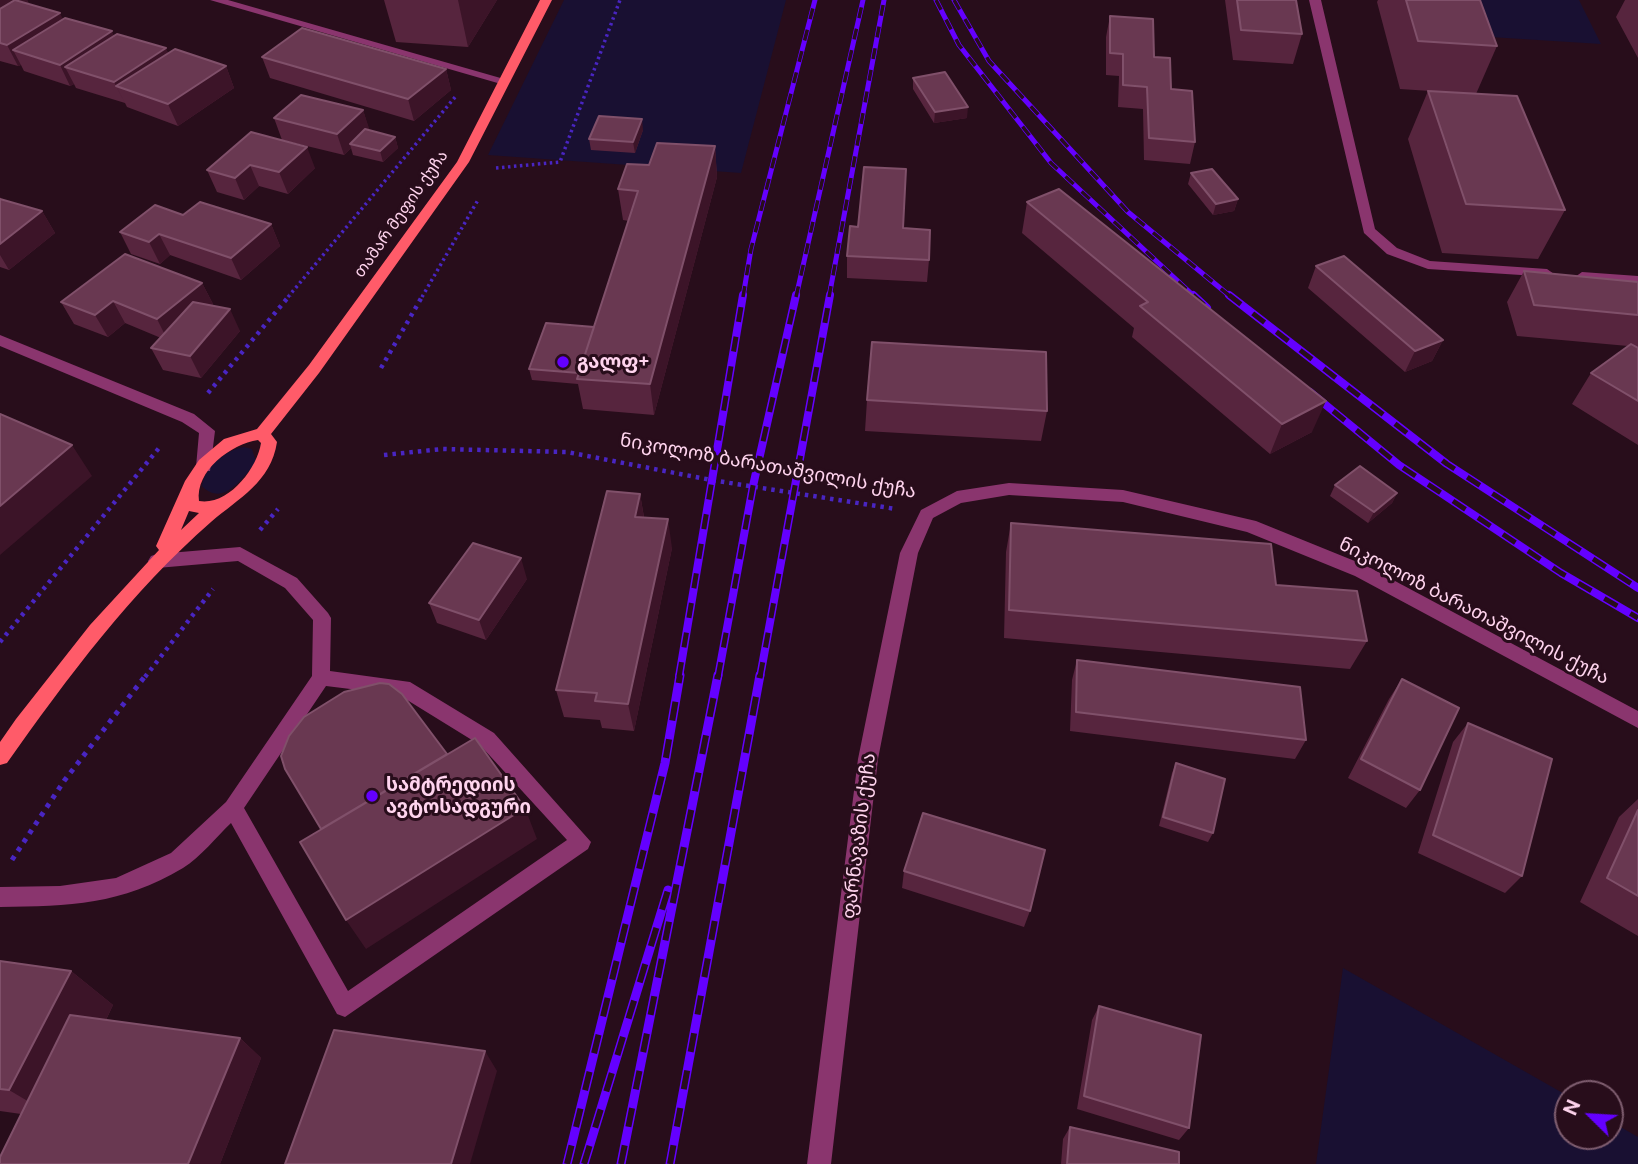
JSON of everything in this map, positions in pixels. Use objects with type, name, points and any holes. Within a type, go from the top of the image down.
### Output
[{"type":"main road","name":"თამარ მეფის ქუჩა","points":[[262,434],[314,369],[463,162],[546,0]]},
{"type":"main road","points":[[0,757],[39,702],[157,561],[220,505],[247,485],[264,464],[269,453],[269,442],[262,434],[241,438],[225,446],[204,467],[191,484],[172,534],[157,561]]},
{"type":"main road","points":[[188,495],[192,506],[199,508],[220,505]]},
{"type":"street","points":[[216,0],[505,81]]},
{"type":"street","points":[[1315,0],[1369,230],[1392,251],[1428,265],[1638,281]]},
{"type":"street","points":[[0,340],[188,418],[207,431],[204,467]]},
{"type":"street","name":"ნიკოლოზ ბარათაშვილის ქუჩა","points":[[927,514],[957,497],[1009,489],[1123,496],[1250,526],[1361,571],[1638,720]]},
{"type":"street","name":"ფარნავაზის ქუჩა","points":[[818,1164],[868,760],[908,553],[927,514]]},
{"type":"street","points":[[0,897],[60,896],[118,888],[178,860],[233,808],[321,678],[322,618],[291,583],[240,554],[157,561]]},
{"type":"street","points":[[233,808],[345,1006],[581,842],[487,739],[403,688],[321,678]]},
{"type":"path","points":[[491,176],[496,167],[560,162],[620,0]]},
{"type":"path","points":[[188,418],[458,93]]},
{"type":"path","points":[[381,368],[484,188]]},
{"type":"path","points":[[0,642],[159,448]]},
{"type":"path","name":"ნიკოლოზ ბარათაშვილის ქუჩა","points":[[384,455],[442,449],[567,452],[711,480],[927,514]]},
{"type":"path","points":[[8,865],[64,781],[278,509]]},
{"type":"shaded area","points":[[564,0],[786,0],[741,173],[488,155]]},
{"type":"shaded area","points":[[1476,0],[1579,0],[1601,44],[1490,37]]},
{"type":"shaded area","points":[[244,447],[252,449],[256,462],[239,482],[218,494],[202,486],[207,472],[217,460]]},
{"type":"shaded area","points":[[1343,968],[1554,1088],[1554,1150],[1624,1150],[1624,1129],[1638,1137],[1638,1164],[1316,1164]]},
{"type":"building","points":[[15,0],[60,13],[7,45],[0,43],[0,9]]},
{"type":"building","points":[[1237,0],[1296,0],[1302,34],[1241,30]]},
{"type":"building","points":[[1406,0],[1480,0],[1497,46],[1418,41]]},
{"type":"building","points":[[1110,16],[1153,19],[1154,57],[1170,58],[1171,89],[1192,91],[1195,142],[1149,138],[1147,87],[1123,85],[1123,54],[1110,53]]},
{"type":"building","points":[[65,18],[112,31],[60,65],[13,50]]},
{"type":"building","points":[[302,28],[446,69],[408,99],[262,57]]},
{"type":"building","points":[[117,34],[166,48],[114,82],[65,67]]},
{"type":"building","points":[[175,49],[226,66],[168,104],[116,86]]},
{"type":"building","points":[[945,72],[968,107],[935,112],[913,78]]},
{"type":"building","points":[[1428,91],[1517,96],[1565,210],[1466,204]]},
{"type":"building","points":[[301,95],[363,110],[337,134],[274,118]]},
{"type":"building","points":[[599,116],[642,119],[633,142],[589,139]]},
{"type":"building","points":[[365,129],[395,137],[380,151],[350,144]]},
{"type":"building","points":[[251,132],[307,147],[279,172],[250,165],[235,178],[207,170]]},
{"type":"building","points":[[657,143],[715,146],[650,384],[577,379],[638,191],[618,189],[627,164],[649,165]]},
{"type":"building","points":[[864,167],[906,169],[903,228],[930,230],[929,260],[847,256],[850,226],[858,227]]},
{"type":"building","points":[[1212,169],[1238,199],[1216,204],[1191,173]]},
{"type":"building","points":[[1059,189],[1326,401],[1282,424],[1140,306],[1148,302],[1027,202]]},
{"type":"building","points":[[0,199],[42,211],[0,244]]},
{"type":"building","points":[[200,202],[271,224],[231,258],[159,234],[149,242],[120,232],[155,205],[183,215]]},
{"type":"building","points":[[125,254],[202,283],[157,319],[113,301],[95,315],[61,302]]},
{"type":"building","points":[[1344,256],[1443,340],[1415,351],[1316,266]]},
{"type":"building","points":[[1524,271],[1638,282],[1638,315],[1534,305]]},
{"type":"building","points":[[193,302],[230,309],[190,356],[151,348]]},
{"type":"building","points":[[546,323],[594,327],[579,373],[529,369]]},
{"type":"building","points":[[872,342],[1046,352],[1047,411],[867,400]]},
{"type":"building","points":[[1631,344],[1638,348],[1638,401],[1591,373]]},
{"type":"building","points":[[0,414],[72,445],[0,506]]},
{"type":"building","points":[[1360,466],[1397,493],[1374,512],[1335,485]]},
{"type":"building","points":[[607,491],[640,494],[635,517],[668,519],[628,704],[595,701],[597,693],[556,690]]},
{"type":"building","points":[[1011,523],[1271,544],[1276,585],[1357,591],[1367,641],[1009,610]]},
{"type":"building","points":[[473,543],[521,558],[479,620],[429,603]]},
{"type":"building","points":[[1077,660],[1300,687],[1306,740],[1076,712]]},
{"type":"building","points":[[1402,679],[1459,708],[1420,790],[1361,759]]},
{"type":"building","points":[[380,683],[389,684],[402,694],[447,754],[321,829],[285,769],[281,756],[289,736],[304,717],[344,692]]},
{"type":"building","points":[[1468,723],[1552,759],[1522,876],[1433,835]]},
{"type":"building","points":[[475,738],[525,808],[346,920],[300,842]]},
{"type":"building","points":[[1176,763],[1225,779],[1213,833],[1163,817]]},
{"type":"building","points":[[1638,810],[1638,896],[1607,878]]},
{"type":"building","points":[[923,813],[1045,850],[1030,911],[904,871]]},
{"type":"building","points":[[0,961],[71,971],[9,1090],[0,1089]]},
{"type":"building","points":[[1099,1006],[1201,1035],[1189,1128],[1084,1096]]},
{"type":"building","points":[[70,1015],[240,1038],[188,1164],[0,1164],[0,1157]]},
{"type":"building","points":[[334,1030],[485,1051],[451,1164],[285,1164]]},
{"type":"building","points":[[1070,1127],[1179,1152],[1179,1164],[1067,1164]]},
{"type":"railway","points":[[743,297],[751,249],[815,0]]},
{"type":"railway","points":[[796,297],[863,0]]},
{"type":"railway","points":[[829,297],[884,0]]},
{"type":"railway","points":[[936,0],[959,45],[1051,163],[1195,297]]},
{"type":"railway","points":[[954,0],[989,61],[1128,212],[1231,297]]},
{"type":"railway","points":[[679,677],[743,295]]},
{"type":"railway","points":[[718,677],[753,486],[796,295]]},
{"type":"railway","points":[[760,677],[830,295]]},
{"type":"railway","points":[[1193,295],[1207,308]]},
{"type":"railway","points":[[1229,295],[1447,464],[1638,588]]},
{"type":"railway","points":[[1310,392],[1399,465],[1561,573],[1638,618]]},
{"type":"railway","points":[[567,1164],[665,763],[680,675]]},
{"type":"railway","points":[[621,1164],[718,675]]},
{"type":"railway","points":[[670,1164],[760,675]]},
{"type":"railway","points":[[584,1164],[668,890]]},
{"type":"place","name":"გალფ+","points":[[563,362]]},
{"type":"place","name":"სამტრედიის ავტოსადგური","points":[[372,796]]}]
